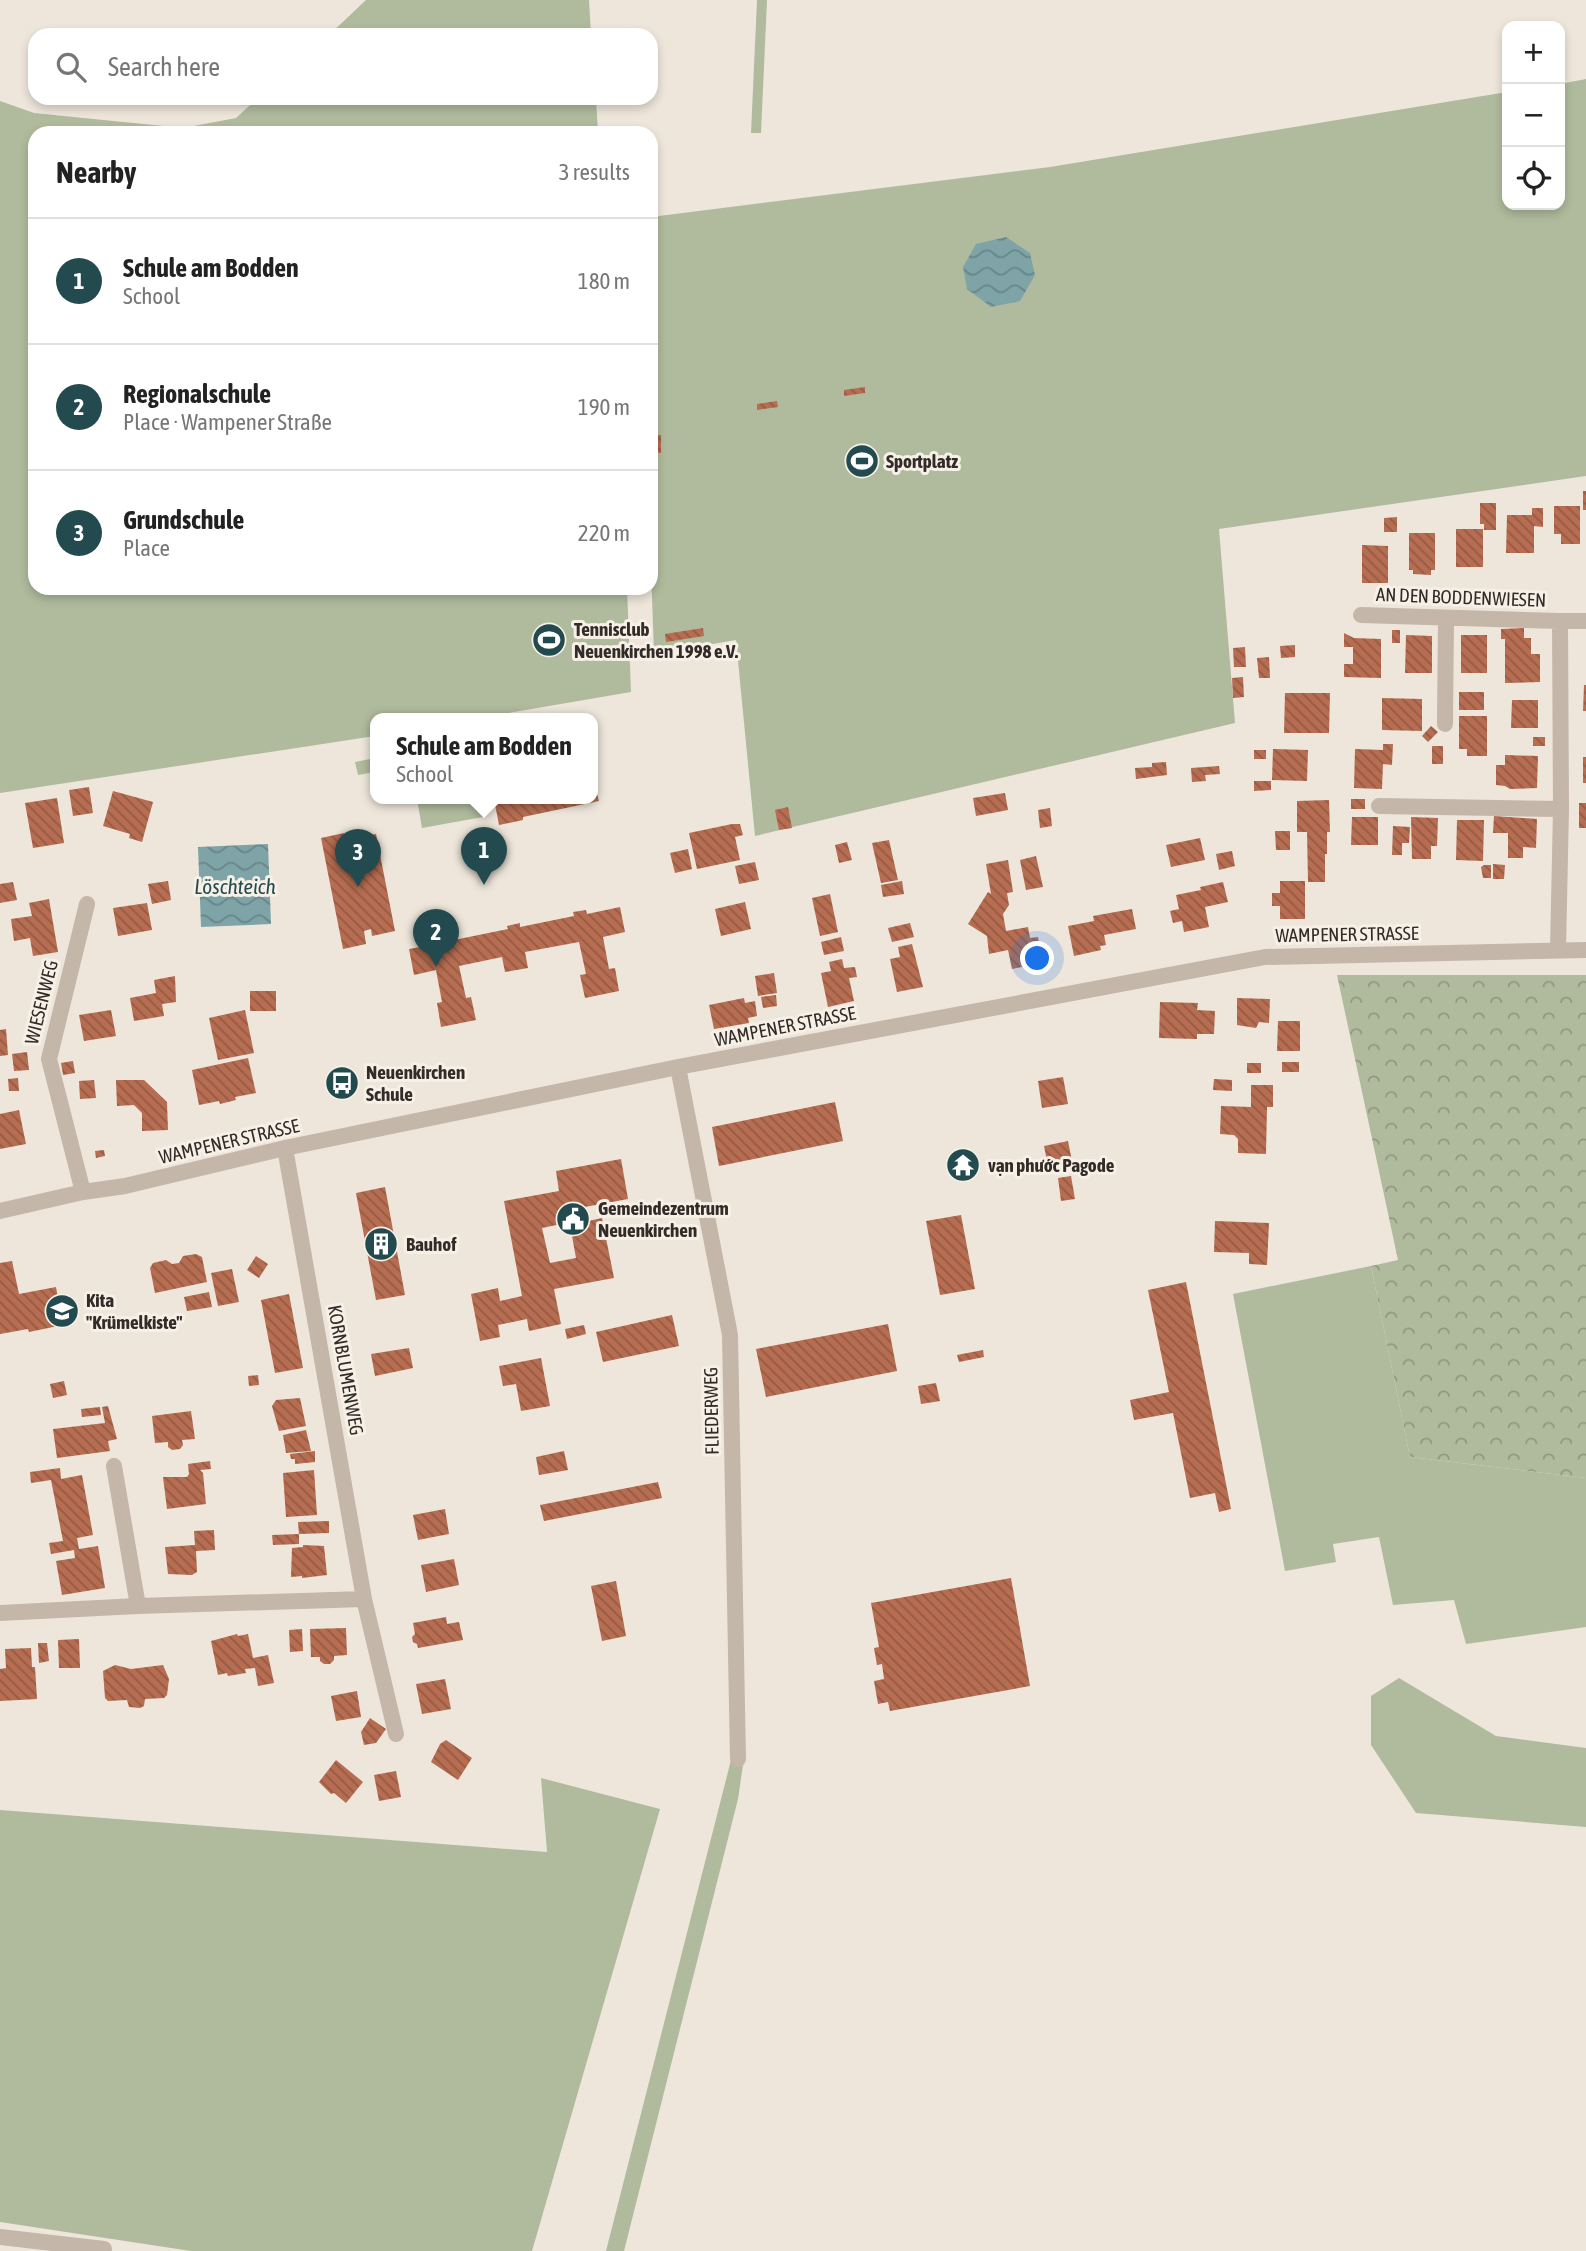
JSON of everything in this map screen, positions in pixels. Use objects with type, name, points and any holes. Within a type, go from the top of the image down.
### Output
[{"type":"street","name":"AN DEN BODDENWIESEN","points":[[1361,615],[1447,620],[1586,621]]},
{"type":"street","points":[[1445,724],[1447,620]]},
{"type":"street","name":"AN DEN BODDENWIESEN","points":[[1558,950],[1561,809],[1560,621]]},
{"type":"street","points":[[1379,806],[1561,809]]},
{"type":"street","name":"WIESENWEG","points":[[83,1192],[49,1059],[87,904]]},
{"type":"street","name":"WAMPENER STRASSE","points":[[0,1211],[678,1067],[1265,957],[1586,950]]},
{"type":"street","name":"FLIEDERWEG","points":[[678,1067],[730,1335],[738,1759]]},
{"type":"street","name":"KORNBLUMENWEG","points":[[285,1149],[364,1599],[396,1734]]},
{"type":"street","points":[[114,1466],[138,1606]]},
{"type":"street","points":[[0,1613],[364,1599]]},
{"type":"street","points":[[0,2237],[104,2249]]},
{"type":"green space","points":[[366,0],[589,0],[591,28],[336,28]]},
{"type":"green space","points":[[757,0],[767,0],[761,133],[751,133]]},
{"type":"green space","points":[[1586,79],[1586,476],[1219,529],[1235,723],[755,836],[736,640],[654,654],[652,595],[658,595],[658,216],[1050,167],[1502,93],[1502,210],[1565,210],[1565,83]]},
{"type":"green space","points":[[0,101],[34,113],[163,126],[28,126],[28,595],[627,595],[631,692],[508,713],[370,713],[370,737],[0,793]]},
{"type":"green space","points":[[250,105],[596,105],[598,126],[194,126],[236,118]]},
{"type":"green space","points":[[370,759],[370,773],[358,775],[355,762]]},
{"type":"green space","points":[[418,804],[481,804],[483,817],[422,828]]},
{"type":"green space","points":[[1337,975],[1586,975],[1586,1478],[1410,1457],[1371,1266],[1398,1260]]},
{"type":"green space","points":[[1371,1266],[1410,1457],[1586,1478],[1586,1627],[1466,1644],[1454,1600],[1393,1605],[1379,1537],[1333,1544],[1336,1562],[1285,1571],[1233,1294]]},
{"type":"green space","points":[[1399,1678],[1496,1736],[1586,1748],[1586,1827],[1416,1813],[1371,1745],[1371,1696]]},
{"type":"green space","points":[[744,1758],[738,1799],[624,2251],[606,2251],[731,1760]]},
{"type":"green space","points":[[541,1778],[660,1809],[532,2251],[191,2251],[0,2222],[0,1810],[547,1852]]},
{"type":"water","points":[[1006,237],[1030,253],[1035,275],[1020,301],[991,307],[967,289],[963,267],[976,244]]},
{"type":"water","name":"Löschteich","points":[[268,844],[271,924],[201,927],[198,847]]},
{"type":"building","points":[[865,387],[865,393],[844,396],[844,390]]},
{"type":"building","points":[[777,401],[778,407],[757,410],[757,404]]},
{"type":"building","points":[[658,435],[661,435],[661,453],[658,453]]},
{"type":"building","points":[[1583,491],[1586,491],[1586,510],[1583,510]]},
{"type":"building","points":[[1480,503],[1496,503],[1496,530],[1484,530],[1484,524],[1480,524]]},
{"type":"building","points":[[1554,506],[1580,506],[1580,544],[1561,544],[1561,534],[1554,534]]},
{"type":"building","points":[[1532,508],[1543,508],[1543,527],[1534,526],[1534,553],[1506,553],[1507,515],[1532,515]]},
{"type":"building","points":[[1397,517],[1397,532],[1384,532],[1384,518]]},
{"type":"building","points":[[1456,529],[1483,529],[1483,567],[1456,567]]},
{"type":"building","points":[[1409,533],[1435,533],[1435,570],[1431,570],[1431,575],[1413,574],[1413,570],[1409,570]]},
{"type":"building","points":[[1362,545],[1388,546],[1388,583],[1362,583]]},
{"type":"building","points":[[703,628],[704,636],[666,642],[665,634]]},
{"type":"building","points":[[1524,628],[1524,638],[1531,638],[1531,654],[1540,654],[1540,682],[1505,683],[1505,639],[1501,639],[1501,629]]},
{"type":"building","points":[[1392,630],[1400,630],[1400,643],[1392,643]]},
{"type":"building","points":[[1344,633],[1354,638],[1381,639],[1381,678],[1344,677],[1344,664],[1353,664],[1353,647],[1344,647]]},
{"type":"building","points":[[1406,635],[1432,636],[1432,673],[1405,673]]},
{"type":"building","points":[[1461,635],[1487,635],[1487,673],[1461,673]]},
{"type":"building","points":[[1295,645],[1295,657],[1281,658],[1280,646]]},
{"type":"building","points":[[1245,647],[1246,667],[1234,667],[1233,648]]},
{"type":"building","points":[[1269,657],[1270,678],[1259,678],[1257,658]]},
{"type":"building","points":[[1243,677],[1244,697],[1233,698],[1232,678]]},
{"type":"building","points":[[1586,685],[1586,711],[1583,711]]},
{"type":"building","points":[[1459,692],[1484,692],[1484,710],[1459,710]]},
{"type":"building","points":[[1285,693],[1330,693],[1329,733],[1284,733]]},
{"type":"building","points":[[1382,698],[1422,699],[1422,731],[1382,730]]},
{"type":"building","points":[[1512,700],[1538,700],[1538,728],[1511,728]]},
{"type":"building","points":[[1459,716],[1487,716],[1487,756],[1467,756],[1467,749],[1459,749]]},
{"type":"building","points":[[1431,726],[1438,732],[1428,742],[1422,736]]},
{"type":"building","points":[[1533,737],[1545,737],[1545,746],[1533,746]]},
{"type":"building","points":[[1383,744],[1393,744],[1392,765],[1383,764],[1382,789],[1354,788],[1355,749],[1383,750]]},
{"type":"building","points":[[1432,746],[1443,746],[1443,764],[1432,764]]},
{"type":"building","points":[[1273,749],[1308,750],[1307,781],[1272,780]]},
{"type":"building","points":[[1254,750],[1266,750],[1266,759],[1254,759]]},
{"type":"building","points":[[1505,755],[1538,756],[1537,788],[1510,789],[1496,785],[1496,765],[1505,765]]},
{"type":"building","points":[[1583,757],[1586,757],[1586,783],[1583,783]]},
{"type":"building","points":[[1166,762],[1167,775],[1136,779],[1135,768],[1152,767],[1152,763]]},
{"type":"building","points":[[1219,766],[1220,774],[1205,775],[1206,781],[1192,782],[1191,768]]},
{"type":"building","points":[[1254,781],[1271,781],[1271,790],[1254,791]]},
{"type":"building","points":[[89,787],[93,813],[73,816],[69,790]]},
{"type":"building","points":[[113,791],[153,802],[142,842],[129,838],[130,834],[103,826]]},
{"type":"building","points":[[1005,793],[1008,810],[976,816],[973,798]]},
{"type":"building","points":[[57,798],[64,843],[33,848],[25,803]]},
{"type":"building","points":[[1351,799],[1365,799],[1365,809],[1351,809]]},
{"type":"building","points":[[1329,800],[1330,832],[1327,832],[1325,882],[1308,882],[1307,832],[1297,832],[1297,801]]},
{"type":"building","points":[[1579,803],[1586,803],[1586,828],[1579,828]]},
{"type":"building","points":[[495,804],[585,804],[523,817],[523,820],[499,825]]},
{"type":"building","points":[[788,807],[792,828],[779,830],[775,810]]},
{"type":"building","points":[[1050,808],[1052,826],[1040,828],[1038,810]]},
{"type":"building","points":[[1494,816],[1537,819],[1536,848],[1523,847],[1523,858],[1508,858],[1508,833],[1493,833]]},
{"type":"building","points":[[1352,817],[1378,817],[1378,845],[1351,845]]},
{"type":"building","points":[[1411,817],[1438,818],[1437,846],[1431,846],[1431,859],[1412,859]]},
{"type":"building","points":[[1457,820],[1484,820],[1483,861],[1456,860]]},
{"type":"building","points":[[740,824],[743,835],[735,837],[740,860],[697,869],[689,833]]},
{"type":"building","points":[[1393,826],[1410,827],[1409,843],[1402,843],[1402,855],[1392,855]]},
{"type":"building","points":[[1275,831],[1290,831],[1290,850],[1276,850]]},
{"type":"building","points":[[344,833],[347,846],[354,844],[352,838],[376,834],[395,931],[372,936],[371,929],[364,931],[366,944],[343,949],[321,838]]},
{"type":"building","points":[[1200,838],[1205,860],[1171,867],[1166,845]]},
{"type":"building","points":[[889,840],[898,880],[881,883],[872,843]]},
{"type":"building","points":[[847,842],[852,860],[839,863],[835,845]]},
{"type":"building","points":[[688,849],[692,869],[675,873],[670,853]]},
{"type":"building","points":[[1232,851],[1235,866],[1219,870],[1216,854]]},
{"type":"building","points":[[1036,856],[1043,887],[1026,890],[1020,860]]},
{"type":"building","points":[[1008,860],[1013,892],[1007,893],[1009,905],[1003,914],[1006,931],[1028,927],[1030,938],[1038,937],[1040,948],[1032,949],[1035,964],[1012,969],[1008,950],[989,954],[987,936],[968,924],[988,892],[991,894],[986,864]]},
{"type":"building","points":[[755,862],[759,880],[739,884],[735,866]]},
{"type":"building","points":[[1493,864],[1505,865],[1504,879],[1493,879]]},
{"type":"building","points":[[1491,865],[1491,878],[1483,878],[1481,867]]},
{"type":"building","points":[[168,881],[171,900],[152,904],[148,884]]},
{"type":"building","points":[[902,881],[904,894],[883,897],[881,885]]},
{"type":"building","points":[[1280,881],[1305,881],[1305,919],[1280,919],[1280,906],[1272,906],[1272,893],[1280,893]]},
{"type":"building","points":[[13,882],[17,900],[0,903],[0,884]]},
{"type":"building","points":[[1223,882],[1228,902],[1205,907],[1209,927],[1184,932],[1182,921],[1173,923],[1170,911],[1179,909],[1176,895]]},
{"type":"building","points":[[830,894],[838,932],[820,936],[812,898]]},
{"type":"building","points":[[49,899],[58,952],[33,956],[30,938],[14,941],[11,919],[32,916],[29,903]]},
{"type":"building","points":[[745,902],[751,929],[721,936],[715,909]]},
{"type":"building","points":[[147,903],[152,930],[118,936],[113,908]]},
{"type":"building","points":[[620,907],[625,932],[603,937],[609,969],[615,968],[619,991],[585,998],[580,975],[586,974],[579,942],[525,952],[528,968],[505,972],[502,957],[459,966],[466,998],[471,997],[476,1020],[441,1027],[437,1003],[442,1002],[436,970],[414,975],[409,949],[442,943],[441,939],[453,937],[454,940],[508,929],[507,926],[520,923],[520,927],[574,916],[573,912],[586,910],[587,914]]},
{"type":"building","points":[[1132,909],[1136,929],[1104,935],[1106,945],[1100,946],[1101,950],[1074,956],[1068,926],[1094,921],[1093,916]]},
{"type":"building","points":[[910,923],[914,937],[892,942],[888,928]]},
{"type":"building","points":[[841,937],[844,951],[824,955],[821,942]]},
{"type":"building","points":[[912,944],[923,987],[897,992],[890,959],[900,957],[898,947]]},
{"type":"building","points":[[842,959],[844,968],[855,967],[857,977],[849,978],[854,1001],[828,1007],[821,973],[831,971],[829,962]]},
{"type":"building","points":[[774,973],[777,993],[758,996],[755,976]]},
{"type":"building","points":[[175,976],[176,1002],[162,1004],[164,1016],[134,1021],[130,998],[156,993],[154,980]]},
{"type":"building","points":[[250,991],[276,991],[276,1011],[250,1011]]},
{"type":"building","points":[[776,995],[777,1006],[763,1008],[761,997]]},
{"type":"building","points":[[744,998],[745,1003],[755,1001],[757,1016],[748,1018],[749,1023],[714,1029],[709,1005]]},
{"type":"building","points":[[1237,998],[1270,999],[1269,1023],[1259,1022],[1256,1028],[1237,1025]]},
{"type":"building","points":[[1160,1002],[1198,1003],[1197,1010],[1215,1011],[1214,1034],[1197,1034],[1197,1039],[1159,1038]]},
{"type":"building","points":[[111,1010],[116,1036],[84,1041],[79,1015]]},
{"type":"building","points":[[245,1010],[254,1053],[218,1060],[209,1018]]},
{"type":"building","points":[[1278,1021],[1300,1021],[1300,1051],[1277,1051]]},
{"type":"building","points":[[6,1029],[8,1055],[0,1056],[0,1030]]},
{"type":"building","points":[[27,1052],[29,1070],[14,1071],[12,1054]]},
{"type":"building","points":[[248,1058],[256,1093],[235,1097],[236,1100],[220,1104],[219,1101],[199,1105],[192,1070]]},
{"type":"building","points":[[73,1061],[75,1073],[63,1075],[61,1063]]},
{"type":"building","points":[[1282,1062],[1299,1062],[1299,1072],[1282,1072]]},
{"type":"building","points":[[1247,1063],[1261,1063],[1261,1073],[1247,1073]]},
{"type":"building","points":[[1063,1077],[1068,1104],[1042,1108],[1038,1081]]},
{"type":"building","points":[[18,1078],[19,1091],[9,1091],[8,1079]]},
{"type":"building","points":[[1214,1079],[1232,1080],[1232,1091],[1213,1090]]},
{"type":"building","points":[[94,1080],[96,1098],[80,1099],[79,1081]]},
{"type":"building","points":[[116,1080],[144,1080],[167,1102],[168,1130],[142,1131],[142,1113],[134,1105],[117,1106]]},
{"type":"building","points":[[1251,1085],[1273,1085],[1273,1107],[1267,1107],[1266,1154],[1238,1153],[1238,1139],[1234,1135],[1220,1134],[1221,1106],[1251,1107]]},
{"type":"building","points":[[835,1102],[843,1141],[719,1166],[712,1127]]},
{"type":"building","points":[[19,1110],[26,1144],[0,1149],[0,1114]]},
{"type":"building","points":[[1068,1141],[1072,1161],[1048,1166],[1044,1146]]},
{"type":"building","points":[[104,1150],[105,1156],[96,1158],[95,1151]]},
{"type":"building","points":[[621,1159],[628,1199],[563,1211],[566,1223],[542,1228],[550,1263],[576,1258],[570,1225],[602,1218],[614,1278],[554,1289],[561,1324],[529,1331],[527,1319],[498,1325],[500,1337],[480,1341],[471,1294],[498,1288],[500,1301],[522,1296],[504,1201],[559,1191],[556,1171]]},
{"type":"building","points":[[1071,1176],[1075,1199],[1061,1201],[1058,1178]]},
{"type":"building","name":"Bauhof","points":[[385,1187],[405,1295],[376,1300],[356,1193]]},
{"type":"building","points":[[961,1215],[975,1289],[940,1295],[926,1221]]},
{"type":"building","points":[[1215,1221],[1269,1223],[1267,1265],[1249,1264],[1249,1253],[1214,1252]]},
{"type":"building","points":[[196,1254],[202,1257],[207,1282],[155,1293],[150,1268],[153,1263],[166,1260],[172,1264],[179,1263],[183,1256]]},
{"type":"building","points":[[256,1256],[268,1264],[259,1278],[247,1270]]},
{"type":"building","points":[[12,1261],[19,1294],[56,1287],[63,1325],[29,1332],[28,1329],[0,1334],[0,1263]]},
{"type":"building","points":[[232,1269],[239,1302],[218,1306],[211,1273]]},
{"type":"building","points":[[1186,1282],[1231,1509],[1219,1512],[1215,1493],[1190,1498],[1173,1413],[1134,1420],[1130,1400],[1169,1392],[1148,1290]]},
{"type":"building","points":[[209,1292],[212,1307],[187,1311],[184,1297]]},
{"type":"building","points":[[289,1294],[303,1368],[275,1373],[261,1300]]},
{"type":"building","points":[[672,1315],[679,1346],[603,1362],[596,1332]]},
{"type":"building","points":[[888,1324],[897,1371],[766,1397],[756,1349]]},
{"type":"building","points":[[584,1325],[586,1334],[567,1339],[565,1329]]},
{"type":"building","points":[[409,1348],[413,1368],[375,1376],[371,1354]]},
{"type":"building","points":[[983,1350],[984,1357],[959,1362],[957,1355]]},
{"type":"building","points":[[541,1358],[550,1406],[521,1411],[516,1384],[503,1386],[499,1366]]},
{"type":"building","points":[[258,1375],[259,1385],[249,1386],[248,1376]]},
{"type":"building","points":[[64,1381],[67,1395],[53,1398],[50,1384]]},
{"type":"building","points":[[936,1383],[940,1401],[921,1404],[918,1386]]},
{"type":"building","points":[[300,1398],[306,1426],[279,1431],[272,1406],[276,1400]]},
{"type":"building","points":[[108,1406],[117,1439],[108,1441],[110,1451],[57,1458],[53,1429],[105,1423],[102,1407]]},
{"type":"building","points":[[100,1407],[101,1415],[82,1417],[81,1409]]},
{"type":"building","points":[[191,1411],[195,1439],[182,1440],[180,1449],[172,1450],[168,1447],[168,1442],[155,1443],[152,1416]]},
{"type":"building","points":[[306,1430],[311,1451],[286,1453],[283,1435]]},
{"type":"building","points":[[315,1451],[315,1462],[295,1464],[295,1459],[291,1459],[290,1454]]},
{"type":"building","points":[[564,1451],[568,1470],[539,1475],[536,1457]]},
{"type":"building","points":[[210,1461],[211,1469],[200,1470],[203,1473],[206,1504],[167,1509],[163,1477],[187,1477],[188,1464]]},
{"type":"building","points":[[60,1468],[61,1479],[82,1475],[93,1535],[77,1538],[79,1549],[98,1546],[105,1588],[62,1595],[56,1561],[75,1558],[74,1550],[51,1554],[49,1543],[63,1541],[51,1480],[31,1483],[30,1472]]},
{"type":"building","points":[[314,1470],[317,1515],[286,1517],[283,1473]]},
{"type":"building","points":[[658,1482],[662,1498],[544,1521],[540,1505]]},
{"type":"building","points":[[445,1509],[449,1534],[418,1540],[413,1515]]},
{"type":"building","points":[[329,1521],[329,1533],[299,1534],[298,1522]]},
{"type":"building","points":[[214,1530],[215,1550],[196,1551],[197,1572],[192,1575],[168,1574],[165,1547],[195,1545],[194,1531]]},
{"type":"building","points":[[299,1534],[299,1544],[273,1545],[272,1535]]},
{"type":"building","points":[[303,1545],[324,1546],[327,1575],[291,1577],[292,1548]]},
{"type":"building","points":[[454,1559],[459,1585],[426,1592],[421,1565]]},
{"type":"building","points":[[1011,1578],[1030,1686],[890,1711],[888,1702],[878,1704],[874,1681],[884,1679],[882,1664],[877,1665],[874,1648],[879,1647],[871,1603]]},
{"type":"building","points":[[616,1581],[626,1636],[602,1641],[591,1586]]},
{"type":"building","points":[[446,1617],[447,1624],[459,1622],[463,1640],[418,1648],[412,1637],[415,1634],[413,1623]]},
{"type":"building","points":[[346,1628],[347,1655],[334,1656],[330,1664],[324,1664],[320,1657],[311,1657],[310,1629]]},
{"type":"building","points":[[302,1629],[303,1651],[290,1652],[289,1630]]},
{"type":"building","points":[[248,1634],[253,1658],[268,1655],[274,1683],[258,1686],[255,1668],[245,1669],[246,1673],[218,1675],[211,1641]]},
{"type":"building","points":[[79,1639],[80,1668],[59,1668],[58,1640]]},
{"type":"building","points":[[38,1643],[47,1643],[49,1661],[39,1663]]},
{"type":"building","points":[[31,1648],[37,1699],[0,1701],[0,1669],[6,1668],[5,1649]]},
{"type":"building","points":[[115,1665],[131,1669],[163,1665],[169,1679],[167,1695],[164,1698],[145,1699],[144,1706],[140,1708],[129,1707],[127,1700],[108,1701],[105,1698],[103,1671]]},
{"type":"building","points":[[445,1679],[451,1709],[422,1714],[416,1684]]},
{"type":"building","points":[[357,1691],[361,1717],[336,1721],[331,1696]]},
{"type":"building","points":[[370,1718],[386,1729],[376,1743],[364,1745],[361,1732]]},
{"type":"building","points":[[446,1740],[472,1758],[458,1780],[431,1762],[440,1744]]},
{"type":"building","points":[[336,1760],[363,1782],[346,1803],[334,1793],[331,1794],[319,1782]]},
{"type":"building","points":[[396,1771],[401,1797],[379,1801],[374,1775]]},
{"type":"place","name":"Sportplatz","points":[[862,461]]},
{"type":"place","name":"Tennisclub Neuenkirchen 1998 e.V.","points":[[549,640]]},
{"type":"place","name":"Schule am Bodden","points":[[484,885]]},
{"type":"place","name":"Grundschule","points":[[358,887]]},
{"type":"place","name":"Regionalschule","points":[[436,967]]},
{"type":"place","name":"Neuenkirchen Schule","points":[[342,1083]]},
{"type":"place","name":"vạn phước Pagode","points":[[963,1165]]},
{"type":"place","name":"Gemeindezentrum Neuenkirchen","points":[[573,1219]]},
{"type":"place","name":"Bauhof","points":[[381,1244]]},
{"type":"place","name":"Kita \"Krümelkiste\"","points":[[62,1311]]}]
